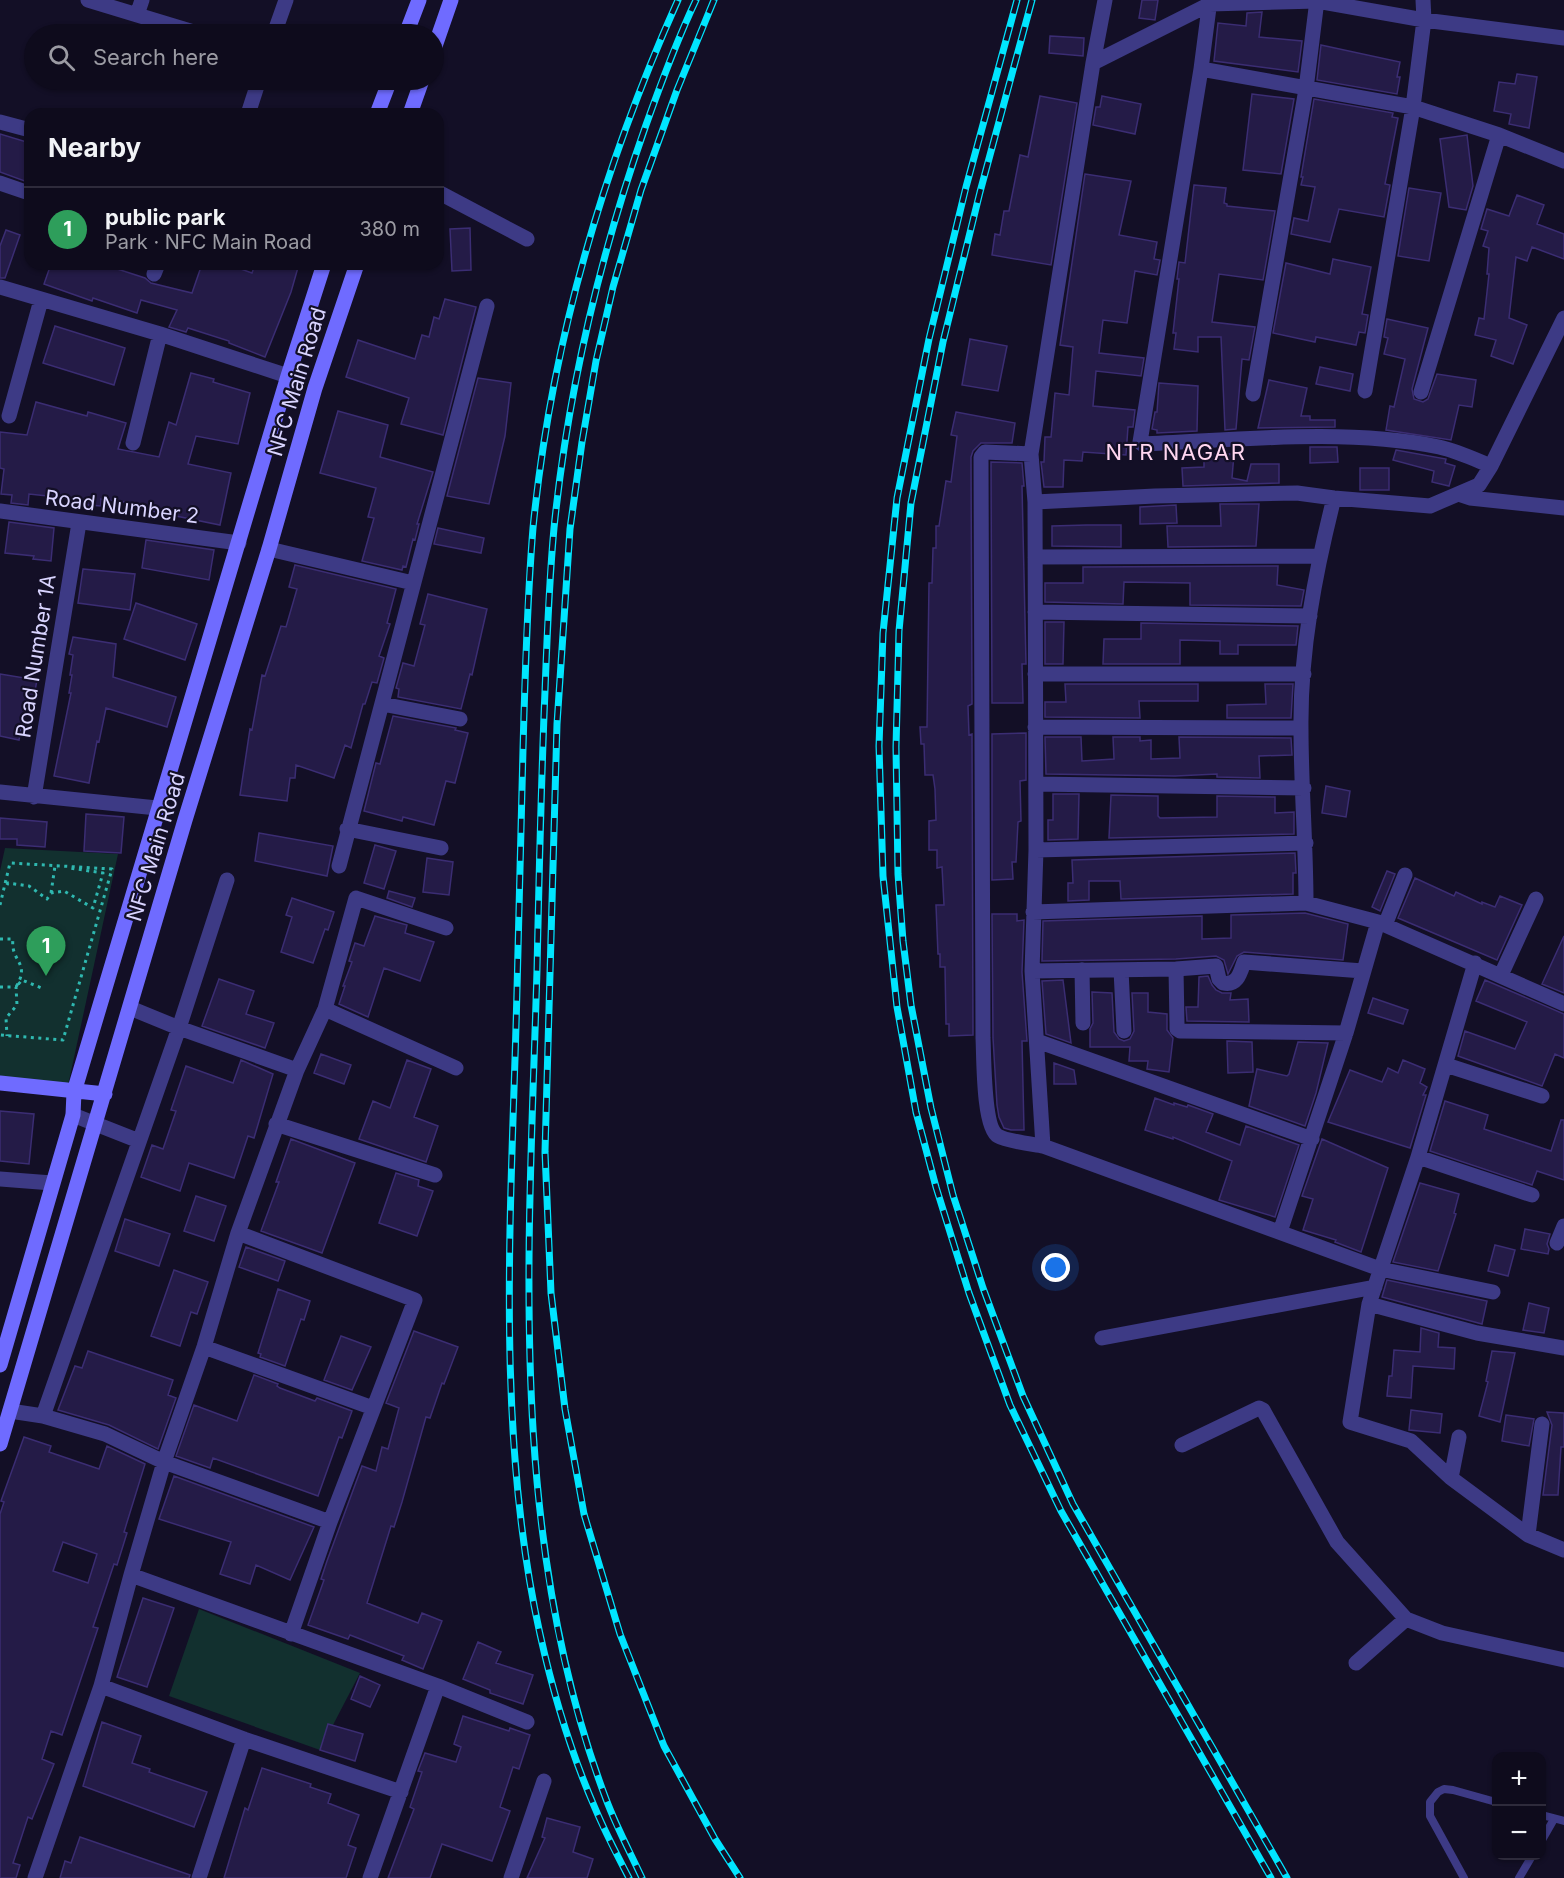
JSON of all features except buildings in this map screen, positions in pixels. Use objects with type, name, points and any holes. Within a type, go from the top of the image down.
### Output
[{"type":"main road","points":[[410,24],[419,0]]},
{"type":"main road","points":[[443,24],[451,0]]},
{"type":"main road","points":[[379,108],[386,90]]},
{"type":"main road","points":[[412,108],[418,90]]},
{"type":"main road","name":"NFC Main Road","points":[[0,1365],[73,1115],[74,1092],[157,808],[322,270]]},
{"type":"main road","name":"NFC Main Road","points":[[0,1444],[188,812],[269,549],[315,388],[355,270]]},
{"type":"main road","points":[[0,1083],[105,1094]]},
{"type":"street","points":[[88,0],[166,24]]},
{"type":"street","points":[[136,15],[142,0]]},
{"type":"street","points":[[278,24],[286,0]]},
{"type":"street","points":[[1043,1146],[1032,971],[1036,784],[1035,502],[1031,454],[1105,0]]},
{"type":"street","points":[[1365,391],[1413,107],[1424,20],[1423,0]]},
{"type":"street","points":[[1093,63],[1210,2],[1317,1],[1424,20],[1564,38]]},
{"type":"street","points":[[1253,394],[1306,89],[1317,1]]},
{"type":"street","points":[[1210,2],[1140,442],[1142,444],[1292,438],[1386,439],[1442,447],[1491,466]]},
{"type":"street","points":[[1201,69],[1413,107],[1499,135],[1564,161]]},
{"type":"street","points":[[250,108],[256,90]]},
{"type":"street","points":[[0,122],[24,128]]},
{"type":"street","points":[[1420,392],[1499,135]]},
{"type":"street","points":[[0,183],[24,191]]},
{"type":"street","points":[[444,195],[527,239]]},
{"type":"street","points":[[0,287],[160,334],[288,376]]},
{"type":"street","points":[[9,416],[40,300]]},
{"type":"street","points":[[339,866],[488,306]]},
{"type":"street","points":[[1035,502],[1285,493],[1430,506],[1479,485],[1491,466],[1564,318]]},
{"type":"street","points":[[133,443],[160,334]]},
{"type":"street","points":[[1031,454],[985,452],[981,457],[983,1038],[990,1128],[997,1136],[1043,1146],[1380,1269],[1493,1292]]},
{"type":"street","points":[[1458,494],[1470,498],[1564,508]]},
{"type":"street","points":[[1306,903],[1301,728],[1304,674],[1319,556],[1334,498]]},
{"type":"street","name":"Road Number 2","points":[[0,511],[239,543]]},
{"type":"street","name":"Road Number 1A","points":[[34,796],[79,523]]},
{"type":"street","points":[[269,549],[413,583]]},
{"type":"street","points":[[1035,557],[1319,556]]},
{"type":"street","points":[[1035,612],[1310,616]]},
{"type":"street","points":[[1035,674],[1304,674]]},
{"type":"street","points":[[382,704],[460,719]]},
{"type":"street","points":[[1035,727],[1301,728]]},
{"type":"street","points":[[1036,784],[1304,788]]},
{"type":"street","points":[[0,792],[157,808]]},
{"type":"street","points":[[347,829],[441,848]]},
{"type":"street","points":[[1036,850],[1306,843]]},
{"type":"street","points":[[1280,1232],[1346,1032],[1363,970],[1405,875]]},
{"type":"street","points":[[43,1416],[179,1028],[227,880]]},
{"type":"street","points":[[34,1878],[101,1686],[164,1462],[204,1347],[238,1233],[276,1124],[297,1070],[325,1009],[356,898],[446,928]]},
{"type":"street","points":[[1501,975],[1536,899]]},
{"type":"street","points":[[1033,912],[1306,903],[1382,923],[1564,1004]]},
{"type":"street","points":[[1032,971],[1176,969],[1216,966],[1219,979],[1222,983],[1228,984],[1238,978],[1244,962],[1363,970]]},
{"type":"street","points":[[1475,963],[1418,1157],[1369,1304],[1350,1422],[1411,1441],[1451,1478],[1528,1535],[1564,1550]]},
{"type":"street","points":[[1176,969],[1177,1029],[1180,1031],[1346,1032]]},
{"type":"street","points":[[1082,970],[1083,1023]]},
{"type":"street","points":[[1121,970],[1124,1031]]},
{"type":"street","points":[[130,1008],[297,1070]]},
{"type":"street","points":[[325,1009],[456,1068]]},
{"type":"street","points":[[1037,1041],[1312,1139]]},
{"type":"street","points":[[1446,1065],[1542,1096]]},
{"type":"street","points":[[73,1115],[139,1141]]},
{"type":"street","points":[[276,1124],[435,1175]]},
{"type":"street","points":[[1418,1157],[1532,1195]]},
{"type":"street","points":[[0,1179],[52,1184]]},
{"type":"street","points":[[1557,1243],[1564,1226]]},
{"type":"street","points":[[238,1233],[415,1299],[330,1522],[291,1634]]},
{"type":"street","points":[[1102,1338],[1375,1287]]},
{"type":"street","points":[[1369,1304],[1477,1333],[1564,1348]]},
{"type":"street","points":[[204,1347],[373,1408]]},
{"type":"street","points":[[1182,1445],[1254,1409],[1263,1410],[1337,1542],[1406,1619],[1442,1633],[1564,1660]]},
{"type":"street","points":[[10,1411],[43,1416],[105,1434],[164,1462],[330,1522]]},
{"type":"street","points":[[1528,1535],[1542,1424]]},
{"type":"street","points":[[1451,1478],[1459,1437]]},
{"type":"street","points":[[131,1575],[438,1686],[527,1722]]},
{"type":"street","points":[[1356,1663],[1406,1619]]},
{"type":"street","points":[[101,1686],[244,1739],[401,1792]]},
{"type":"street","points":[[370,1878],[438,1686]]},
{"type":"street","points":[[199,1878],[244,1739]]},
{"type":"street","points":[[511,1878],[544,1781]]},
{"type":"lane","points":[[1464,1878],[1430,1816],[1430,1802],[1438,1792],[1444,1789],[1492,1801]]},
{"type":"lane","points":[[1546,1816],[1564,1821]]},
{"type":"lane","points":[[1546,1833],[1554,1819]]},
{"type":"lane","points":[[1519,1878],[1530,1860]]},
{"type":"path","points":[[0,905],[10,863],[112,869],[63,1040],[0,1035]]},
{"type":"path","points":[[0,910],[8,883],[29,886],[47,899],[51,893],[55,866],[104,873],[93,908],[64,891],[51,893]]},
{"type":"path","points":[[0,939],[13,939],[12,950],[21,963],[22,976],[16,987],[17,1005],[6,1018],[7,1035]]},
{"type":"path","points":[[0,987],[16,987],[22,980],[44,989]]},
{"type":"green space","points":[[5,848],[118,854],[67,1090],[0,1082],[0,871]]},
{"type":"green space","points":[[199,1609],[360,1673],[320,1750],[169,1696]]},
{"type":"railway","points":[[629,1878],[595,1808],[563,1722],[540,1634],[526,1556],[516,1476],[511,1395],[509,1314],[512,1150],[529,583],[541,460],[567,325],[584,258],[626,127],[678,0]]},
{"type":"railway","points":[[642,1878],[606,1799],[574,1699],[552,1597],[538,1493],[531,1389],[529,1284],[541,796],[552,548],[560,476],[577,374],[600,273],[629,174],[663,78],[696,0]]},
{"type":"railway","points":[[714,0],[677,90],[641,190],[613,287],[596,361],[582,442],[570,529],[557,724],[545,1152],[551,1293],[565,1409],[584,1514],[620,1634],[664,1746],[715,1839],[740,1878]]},
{"type":"railway","points":[[1017,0],[966,187],[929,339],[897,498],[883,633],[879,746],[883,876],[897,1007],[916,1112],[936,1187],[969,1293],[1010,1405],[1061,1511],[1271,1878]]},
{"type":"railway","points":[[1032,0],[980,192],[943,342],[911,503],[899,631],[896,747],[898,874],[911,1005],[931,1108],[953,1195],[983,1288],[1023,1396],[1073,1504],[1287,1878]]},
{"type":"place","name":"public park","points":[[46,976]]},
{"type":"district","name":"NTR NAGAR","points":[[1176,452]]}]
